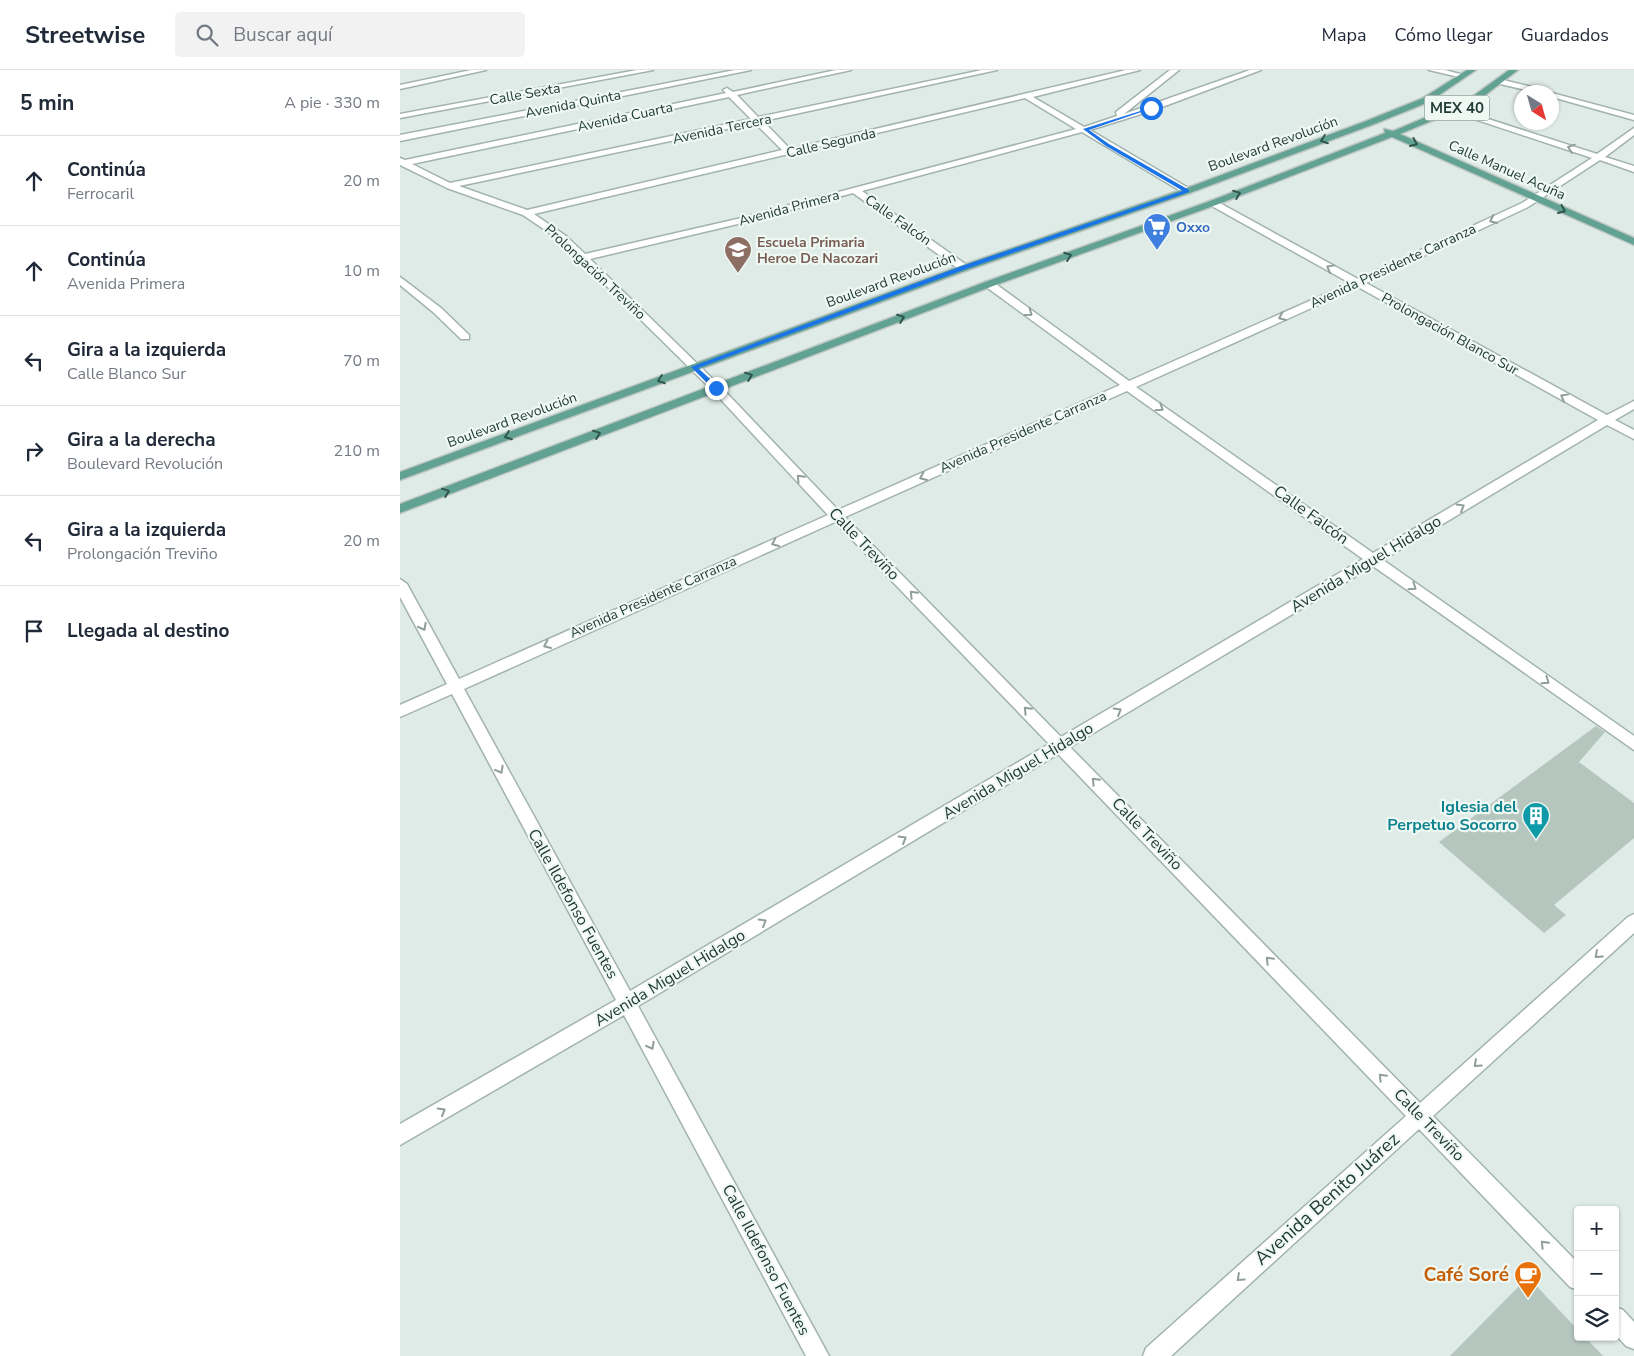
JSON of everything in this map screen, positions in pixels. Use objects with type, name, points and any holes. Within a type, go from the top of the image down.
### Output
[{"type":"main road","name":"Boulevard Revolución","points":[[400,476],[964,268],[1187,191],[1369,123],[1426,100],[1472,70]]},
{"type":"main road","name":"MEX 40","points":[[400,509],[989,284],[1213,203],[1456,109],[1472,101],[1514,70]]},
{"type":"main road","name":"Calle Manuel Acuña","points":[[1369,123],[1634,242]]},
{"type":"street","points":[[400,87],[482,70]]},
{"type":"street","name":"Calle Sexta","points":[[400,116],[649,70]]},
{"type":"street","name":"Avenida Quinta","points":[[400,138],[746,70]]},
{"type":"street","name":"Avenida Cuarta","points":[[402,162],[847,70]]},
{"type":"street","name":"Avenida Tercera","points":[[450,186],[993,70]]},
{"type":"street","name":"Calle Segunda","points":[[526,213],[789,153],[1136,70]]},
{"type":"street","points":[[1110,122],[1174,70]]},
{"type":"street","name":"Avenida Primera","points":[[582,258],[739,222],[1085,129],[1164,104],[1257,70]]},
{"type":"street","points":[[1433,70],[1462,76]]},
{"type":"street","points":[[715,77],[789,153]]},
{"type":"street","points":[[1499,81],[1514,85]]},
{"type":"street","points":[[1146,93],[1164,104]]},
{"type":"street","points":[[1026,96],[1085,129],[1108,145],[1187,191]]},
{"type":"street","points":[[1559,98],[1634,118]]},
{"type":"street","points":[[1426,100],[1634,169]]},
{"type":"street","name":"Avenida Presidente Carranza","points":[[400,711],[1358,283],[1537,198],[1600,157],[1634,131]]},
{"type":"street","name":"Prolongación Treviño","points":[[402,162],[450,186],[526,213],[548,226],[716,388]]},
{"type":"street","name":"Calle Falcón","points":[[856,190],[964,268]]},
{"type":"street","name":"Prolongación Blanco Sur","points":[[1213,203],[1634,435]]},
{"type":"street","points":[[400,280],[437,310],[465,337]]},
{"type":"street","name":"Calle Falcón","points":[[989,284],[1128,386],[1634,744]]},
{"type":"street","name":"Calle Treviño","points":[[716,388],[836,516],[1061,745],[1574,1275]]},
{"type":"street","name":"Avenida Miguel Hidalgo","points":[[400,1135],[628,1003],[1634,404]]},
{"type":"street","name":"Calle Ildefonso Fuentes","points":[[400,584],[818,1356]]},
{"type":"street","name":"Avenida Benito Juárez","points":[[1154,1356],[1634,922]]},
{"type":"street","points":[[1619,1322],[1634,1338]]},
{"type":"building","name":"Iglesia del Perpetuo Socorro","points":[[1596,726],[1605,732],[1579,762],[1634,803],[1634,838],[1554,905],[1566,915],[1544,933],[1439,842]]},
{"type":"building","name":"Café Soré","points":[[1528,1277],[1574,1326],[1574,1341],[1589,1341],[1603,1356],[1450,1356]]},
{"type":"place","name":"Oxxo","points":[[1157,251]]},
{"type":"place","name":"Escuela Primaria Heroe De Nacozari","points":[[738,274]]},
{"type":"place","name":"Iglesia del Perpetuo Socorro","points":[[1536,840]]},
{"type":"place","name":"Café Soré","points":[[1528,1299]]},
{"type":"route","points":[[716,388],[694,367],[964,268],[1187,191],[1108,145],[1085,129],[1151,108]]}]
